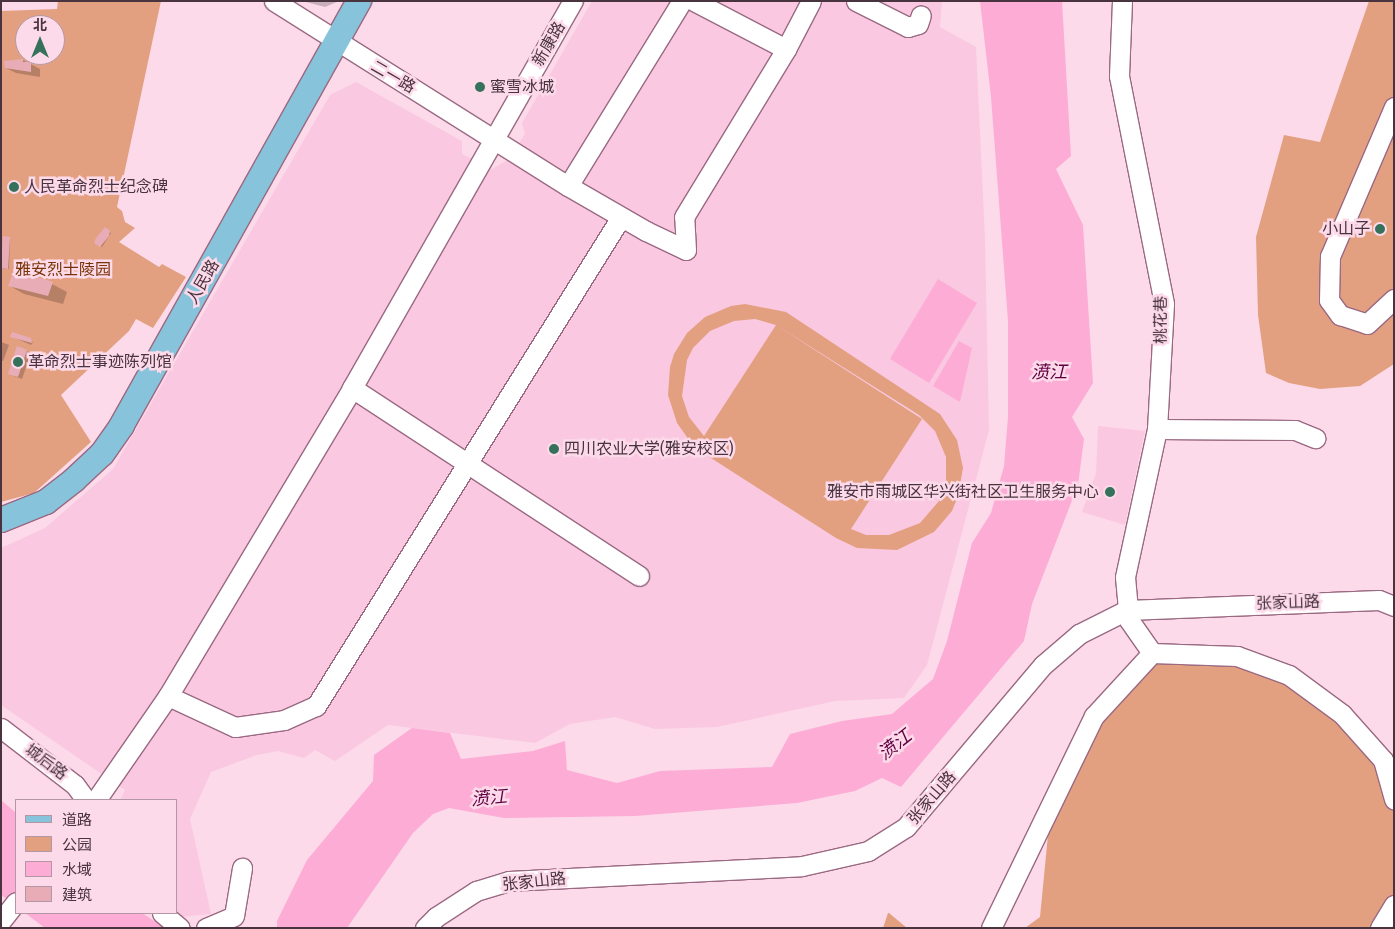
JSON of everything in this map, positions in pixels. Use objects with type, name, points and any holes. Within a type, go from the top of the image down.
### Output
[{"type":"main road","name":"人民路","points":[[1,520],[46,502],[102,454],[117,432],[339,42],[359,1]]},
{"type":"street","name":"二一路","points":[[274,1],[514,149],[568,186],[621,217],[686,250],[684,217],[786,49]]},
{"type":"street","name":"新康路","points":[[97,799],[168,696],[352,388],[573,1]]},
{"type":"street","points":[[568,186],[682,1]]},
{"type":"street","points":[[694,1],[786,49],[811,1]]},
{"type":"street","points":[[856,1],[908,28],[918,24],[921,15]]},
{"type":"street","name":"桃花巷","points":[[1122,1],[1119,76],[1164,304],[1157,429],[1125,577],[1127,610]]},
{"type":"street","points":[[1394,107],[1330,256],[1329,300],[1340,315],[1367,324],[1394,299]]},
{"type":"street","points":[[168,696],[235,727],[284,720],[316,706],[621,217]]},
{"type":"street","points":[[352,388],[639,576]]},
{"type":"street","points":[[1157,429],[1295,430],[1315,438]]},
{"type":"street","name":"张家山路","points":[[425,928],[436,917],[476,891],[509,881],[802,866],[868,851],[906,827],[1043,665],[1079,634],[1127,610],[1389,599]]},
{"type":"street","points":[[1127,610],[1129,620],[1152,653]]},
{"type":"street","points":[[991,928],[1094,716],[1152,653],[1237,656],[1288,675],[1342,714],[1383,760],[1394,799]]},
{"type":"street","name":"城后路","points":[[1,728],[75,785],[85,799]]},
{"type":"street","name":"城后路","points":[[1,742],[81,799]]},
{"type":"street","points":[[206,928],[234,916],[242,868]]},
{"type":"street","points":[[1,921],[15,903]]},
{"type":"street","points":[[1380,928],[1394,905]]},
{"type":"street","points":[[163,914],[180,928]]},
{"type":"shaded area","name":"四川农业大学(雅安校区)","points":[[592,1],[942,1],[940,27],[976,47],[985,239],[989,430],[927,665],[904,698],[835,701],[717,727],[655,729],[615,717],[570,724],[535,743],[388,725],[335,761],[315,750],[304,758],[278,751],[257,755],[211,772],[190,819],[211,914],[180,917],[177,914],[178,799],[120,799],[125,790],[1,705],[1,548],[45,528],[113,469],[330,95],[356,82],[462,141],[462,154],[492,169],[509,159],[525,134],[522,123]]},
{"type":"shaded area","name":"雅安市雨城区华兴街社区卫生服务中心","points":[[1098,426],[1145,431],[1125,525],[1082,512],[1096,473]]},
{"type":"green space","name":"雅安烈士陵园","points":[[58,1],[161,1],[117,207],[122,211],[125,222],[135,228],[119,242],[159,267],[162,264],[186,277],[153,328],[136,319],[129,331],[61,395],[91,442],[34,493],[1,502],[1,11],[57,9]]},
{"type":"green space","points":[[1369,1],[1394,1],[1394,364],[1360,386],[1320,389],[1289,383],[1266,373],[1258,315],[1256,237],[1284,135],[1320,142]]},
{"type":"green space","points":[[745,304],[786,312],[940,414],[957,440],[963,468],[958,496],[952,511],[934,532],[897,550],[857,548],[836,538],[700,451],[689,440],[677,423],[668,395],[670,367],[674,354],[687,333],[705,317],[731,306]],"holes":[[[755,319],[776,325],[704,436],[689,417],[682,396],[687,360],[693,348],[710,331],[734,321]],[[776,325],[919,415],[935,431],[946,457],[946,480],[939,501],[920,523],[889,535],[866,535],[851,529],[922,419]]]},
{"type":"green space","points":[[1152,653],[1237,656],[1289,675],[1383,760],[1394,799],[1394,905],[1380,928],[1025,928],[1040,917],[1051,804],[1094,716]]},
{"type":"green space","points":[[889,913],[907,928],[883,928]]},
{"type":"water","name":"𣸣江","points":[[980,1],[1062,1],[1071,156],[1056,169],[1083,225],[1093,383],[1072,417],[1084,439],[1078,485],[1032,604],[1024,641],[901,787],[882,778],[855,791],[797,803],[635,816],[504,818],[449,808],[433,814],[413,833],[347,928],[277,928],[277,921],[307,860],[373,781],[374,755],[412,728],[450,733],[461,759],[533,751],[565,741],[567,770],[617,783],[660,771],[772,767],[790,734],[842,721],[892,714],[933,679],[947,641],[972,543],[991,513],[1004,466],[1008,417],[1008,321],[991,97]]},
{"type":"water","points":[[938,279],[977,303],[929,383],[890,359]]},
{"type":"water","points":[[959,341],[972,348],[960,402],[933,386]]},
{"type":"water","points":[[1,800],[15,812],[15,905],[1,895]]},
{"type":"water","points":[[26,914],[144,914],[165,928],[45,928]]},
{"type":"building","points":[[15,60],[15,65],[31,65],[31,72],[5,68],[4,61]]},
{"type":"building","points":[[105,227],[110,231],[109,236],[100,247],[94,243]]},
{"type":"building","points":[[3,236],[10,237],[8,269],[1,268]]},
{"type":"building","points":[[14,270],[53,282],[48,296],[8,286]]},
{"type":"building","points":[[12,332],[31,338],[32,343],[10,337]]},
{"type":"building","name":"革命烈士事迹陈列馆","points":[[17,346],[27,350],[18,377],[8,374]]},
{"type":"place","name":"蜜雪冰城","points":[[480,87]]},
{"type":"place","name":"人民革命烈士纪念碑","points":[[14,187]]},
{"type":"place","name":"小山子","points":[[1380,229]]},
{"type":"place","name":"革命烈士事迹陈列馆","points":[[18,362]]},
{"type":"place","name":"四川农业大学(雅安校区)","points":[[554,449]]},
{"type":"place","name":"雅安市雨城区华兴街社区卫生服务中心","points":[[1110,492]]}]
